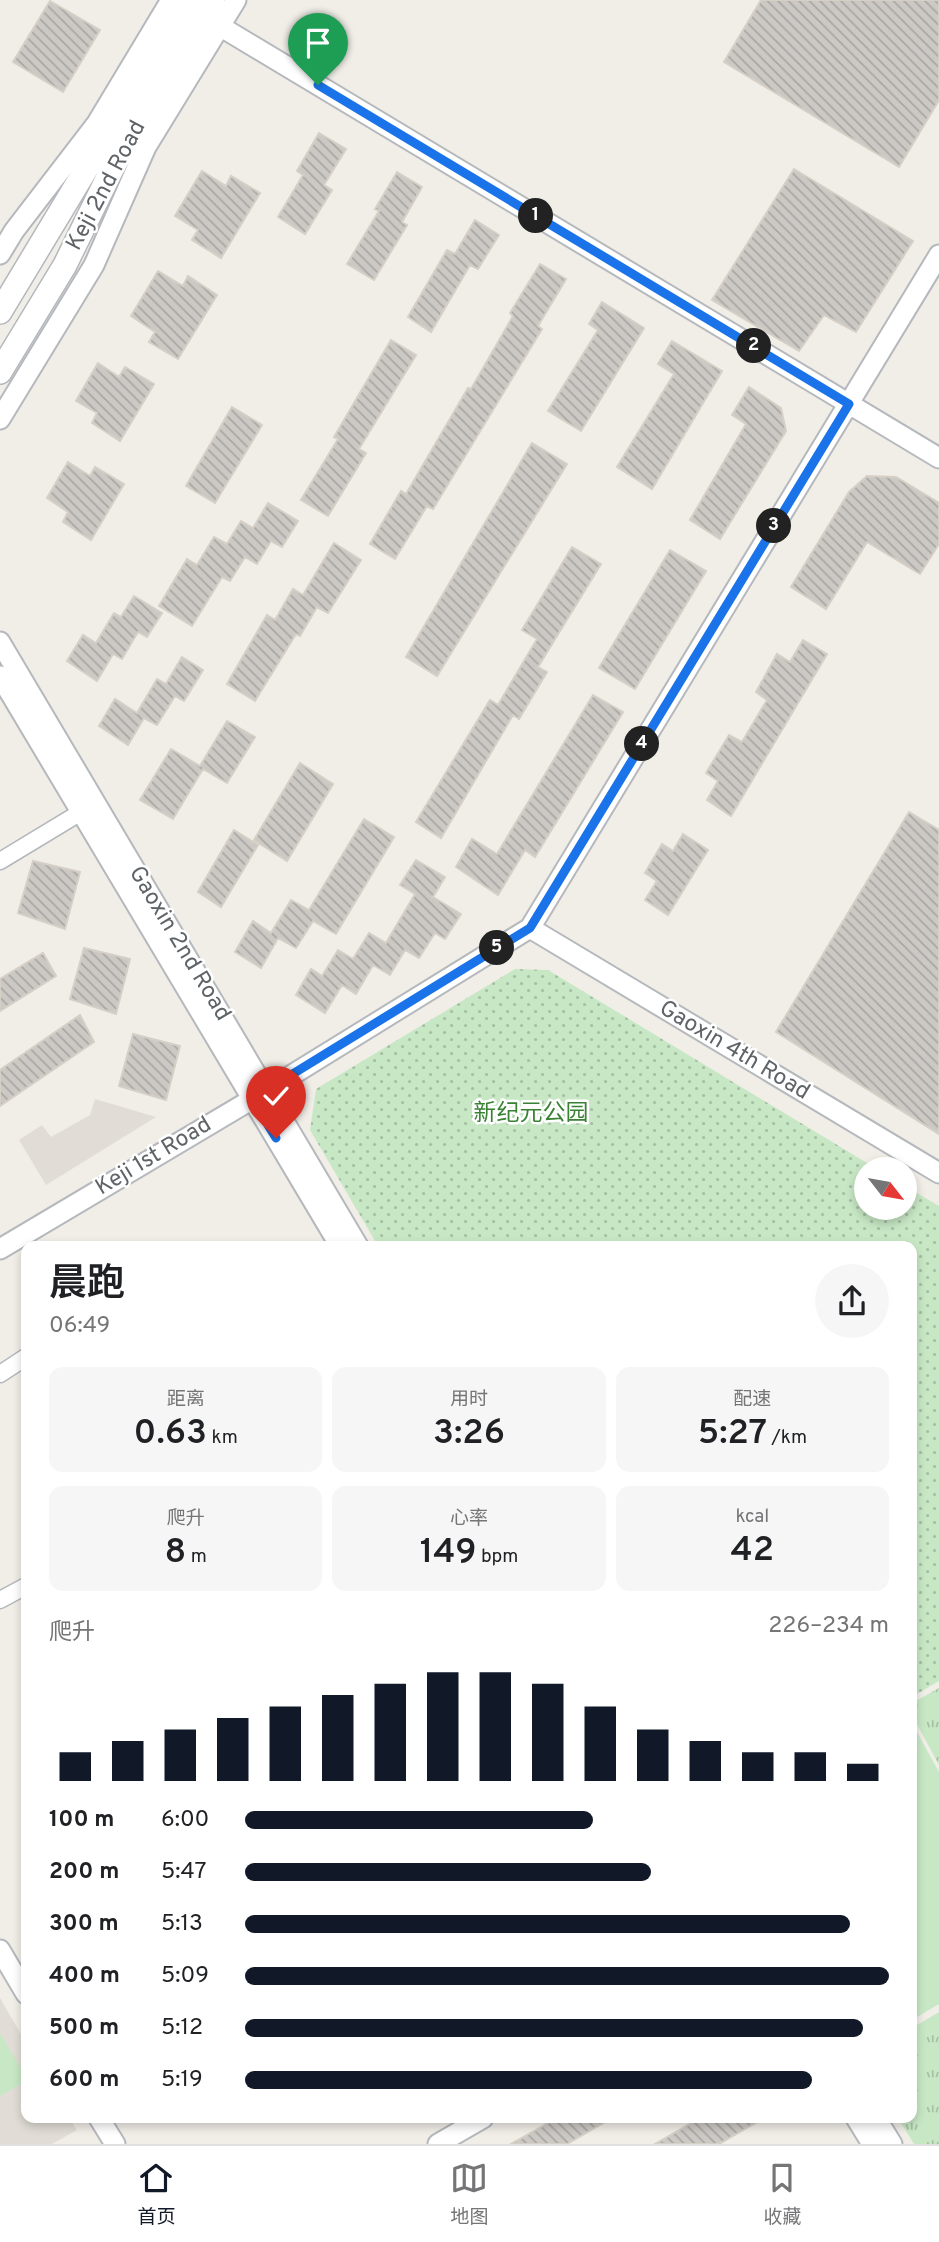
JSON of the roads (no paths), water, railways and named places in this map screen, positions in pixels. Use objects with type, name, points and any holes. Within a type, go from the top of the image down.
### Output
[{"type":"main road","name":"Keji 2nd Road","points":[[0,312],[206,10]]},
{"type":"main road","name":"Keji 2nd Road","points":[[0,372],[65,265],[114,166],[206,10]]},
{"type":"street","points":[[0,254],[14,231],[97,122],[171,0]]},
{"type":"street","points":[[0,419],[94,265],[206,10],[236,0]]},
{"type":"street","points":[[206,10],[939,458]]},
{"type":"street","name":"Keji 1st Road","points":[[0,1249],[259,1095],[530,928],[939,255]]},
{"type":"street","name":"Gaoxin 2nd Road","points":[[0,642],[88,808],[259,1095],[355,1241]]},
{"type":"street","name":"Gaoxin 2nd Road","points":[[0,676],[88,808]]},
{"type":"street","points":[[0,860],[88,808]]},
{"type":"street","name":"Gaoxin 4th Road","points":[[530,928],[939,1173]]},
{"type":"street","name":"Gaoxin 2nd Road","points":[[259,1095],[337,1241]]},
{"type":"street","points":[[0,1374],[21,1360]]},
{"type":"street","points":[[0,1600],[21,1589]]},
{"type":"street","points":[[0,1950],[21,1986]]},
{"type":"street","points":[[102,2123],[115,2144]]},
{"type":"street","points":[[439,2144],[475,2123]]},
{"type":"street","points":[[859,2123],[872,2144]]},
{"type":"street","points":[[879,2123],[892,2144]]},
{"type":"park label","name":"新纪元公园","points":[[531,1114]]}]
